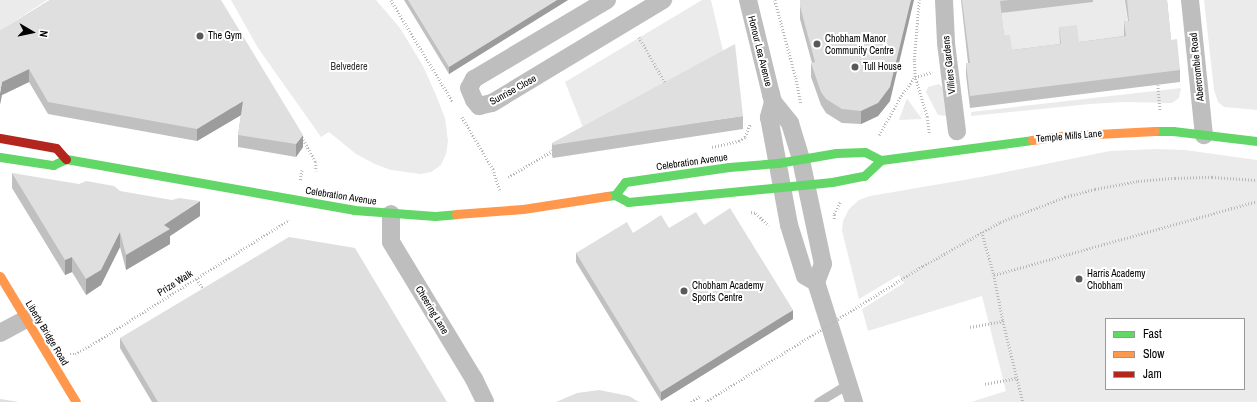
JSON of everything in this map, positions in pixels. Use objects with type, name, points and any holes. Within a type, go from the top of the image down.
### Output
[{"type":"street","name":"Sunrise Close","points":[[607,0],[474,79],[469,88],[474,100],[479,106],[492,104],[663,0]]},
{"type":"street","name":"Honour Lea Avenue","points":[[748,0],[773,102],[790,123],[801,160]]},
{"type":"street","name":"Villiers Gardens","points":[[944,0],[946,44],[957,131]]},
{"type":"street","name":"Abercrombie Road","points":[[1190,0],[1204,135]]},
{"type":"street","name":"Honour Lea Avenue","points":[[773,102],[769,117],[778,163]]},
{"type":"street","name":"Temple Mills Lane","points":[[881,160],[1059,136],[1156,131],[1257,141]]},
{"type":"street","name":"Celebration Avenue","points":[[0,138],[56,148],[66,159]]},
{"type":"street","points":[[783,187],[864,176],[869,173],[881,160],[865,152],[836,153],[778,163],[789,225],[805,276],[816,282]]},
{"type":"street","name":"Celebration Avenue","points":[[0,157],[53,165],[66,159],[354,210],[391,214],[435,216],[482,213],[615,195],[628,202],[783,187]]},
{"type":"street","points":[[801,160],[822,264],[816,282],[854,402]]},
{"type":"street","name":"Celebration Avenue","points":[[615,195],[626,182],[729,167],[778,163]]},
{"type":"street","name":"Cheering Lane","points":[[391,214],[391,242],[474,379],[485,402]]},
{"type":"street","name":"Liberty Bridge Road","points":[[0,276],[76,402]]},
{"type":"street","points":[[0,333],[26,319]]},
{"type":"lane","points":[[818,402],[848,384]]},
{"type":"path","points":[[391,0],[454,103]]},
{"type":"path","points":[[775,0],[796,78],[802,109]]},
{"type":"path","points":[[919,0],[914,60],[915,77],[927,117],[929,133]]},
{"type":"path","points":[[642,42],[667,86]]},
{"type":"path","points":[[878,138],[901,96],[915,77]]},
{"type":"path","points":[[1158,85],[1161,115]]},
{"type":"path","points":[[462,116],[493,169],[501,194]]},
{"type":"path","name":"Celebration Avenue","points":[[711,147],[739,141],[745,137],[748,132],[750,119]]},
{"type":"path","points":[[302,136],[316,162],[316,171]]},
{"type":"path","points":[[508,177],[558,148]]},
{"type":"path","points":[[704,402],[922,266],[982,232],[1032,208],[1095,189],[1138,181],[1212,177],[1257,180]]},
{"type":"path","points":[[834,214],[838,204],[844,197]]},
{"type":"path","points":[[994,275],[1257,200]]},
{"type":"path","points":[[749,211],[756,213],[771,229]]},
{"type":"path","name":"Prize Walk","points":[[68,355],[75,354],[93,343],[197,279],[294,216]]},
{"type":"path","points":[[982,232],[994,275],[1003,321],[1023,402]]},
{"type":"path","points":[[197,279],[207,296]]},
{"type":"path","points":[[970,328],[1003,321]]},
{"type":"path","points":[[985,384],[1017,378]]},
{"type":"path","points":[[691,402],[700,396]]},
{"type":"green space","points":[[0,0],[47,0],[0,31]]},
{"type":"green space","name":"Belvedere","points":[[231,0],[376,0],[400,28],[423,66],[436,95],[445,118],[448,141],[446,154],[441,165],[431,172],[421,174],[391,170],[356,154],[329,132],[321,137],[258,48]]},
{"type":"green space","points":[[702,0],[711,0],[723,51],[584,130],[565,82]]},
{"type":"green space","points":[[1093,0],[1125,0],[1129,33],[1126,48],[1012,62],[1004,47],[1000,13]]},
{"type":"green space","points":[[1204,0],[1257,0],[1257,110],[1224,107],[1218,102],[1214,90]]},
{"type":"green space","points":[[939,84],[944,89],[947,116],[938,115],[926,92],[928,87]]},
{"type":"green space","points":[[1181,88],[1179,98],[1172,103],[1125,102],[1090,104],[971,116],[971,112]]},
{"type":"green space","points":[[907,98],[908,100],[922,119],[899,120]]},
{"type":"green space","name":"Harris Academy Chobham","points":[[1155,149],[1185,150],[1257,160],[1257,402],[971,402],[1006,391],[982,296],[868,331],[862,309],[904,283],[899,275],[859,299],[842,231],[843,221],[849,209],[859,200],[870,196],[981,177],[1110,151]]},
{"type":"building","points":[[50,0],[221,0],[303,135],[296,144],[238,135],[243,101],[197,129],[48,102],[29,69],[2,82],[0,93],[0,31]]},
{"type":"building","points":[[408,0],[557,0],[449,67]]},
{"type":"building","name":"Tull House","points":[[800,0],[911,0],[890,87],[878,103],[861,111],[842,109],[826,99],[821,92],[811,63],[815,62],[800,6]]},
{"type":"building","points":[[962,0],[1009,0],[1000,1],[1004,35],[1010,35],[1012,50],[1061,44],[1059,27],[1077,25],[1079,42],[1126,36],[1124,21],[1129,21],[1127,0],[1167,0],[1171,40],[1177,39],[1180,70],[970,96],[966,63],[970,63]]},
{"type":"building","points":[[735,44],[743,116],[553,145],[552,143]]},
{"type":"building","points":[[12,173],[79,184],[86,181],[114,186],[120,191],[172,200],[179,198],[200,201],[164,225],[170,229],[126,255],[120,232],[101,270],[86,279],[72,257],[65,260]]},
{"type":"building","name":"Chobham Academy Sports Centre","points":[[730,208],[793,310],[661,392],[576,253],[627,222],[633,233],[661,215],[669,228],[696,212],[704,225]]},
{"type":"building","points":[[289,237],[355,248],[447,402],[158,402],[120,338]]},
{"type":"building","points":[[599,390],[629,396],[639,402],[556,402],[577,393]]},
{"type":"building","points":[[0,399],[19,402],[0,402]]},
{"type":"traffic: fast","points":[[1155,131],[1173,131],[1257,141]]},
{"type":"traffic: fast","points":[[615,195],[625,182],[729,167],[778,163],[836,153],[865,152],[881,160],[1032,140]]},
{"type":"traffic: fast","points":[[0,157],[53,165],[66,159],[354,210],[435,216],[456,214]]},
{"type":"traffic: fast","points":[[607,196],[615,195],[628,202],[832,182],[864,176],[881,160]]},
{"type":"traffic: slow","points":[[1032,140],[1059,136],[1155,131]]},
{"type":"traffic: slow","points":[[456,214],[523,209],[607,196]]},
{"type":"traffic: slow","points":[[0,276],[76,402]]},
{"type":"traffic: jam","points":[[0,138],[56,148],[66,159]]},
{"type":"place","name":"The Gym","points":[[200,36]]},
{"type":"place","name":"Chobham Manor Community Centre","points":[[817,44]]},
{"type":"place","name":"Tull House","points":[[855,67]]},
{"type":"place","name":"Harris Academy Chobham","points":[[1079,279]]},
{"type":"place","name":"Chobham Academy Sports Centre","points":[[684,291]]}]
